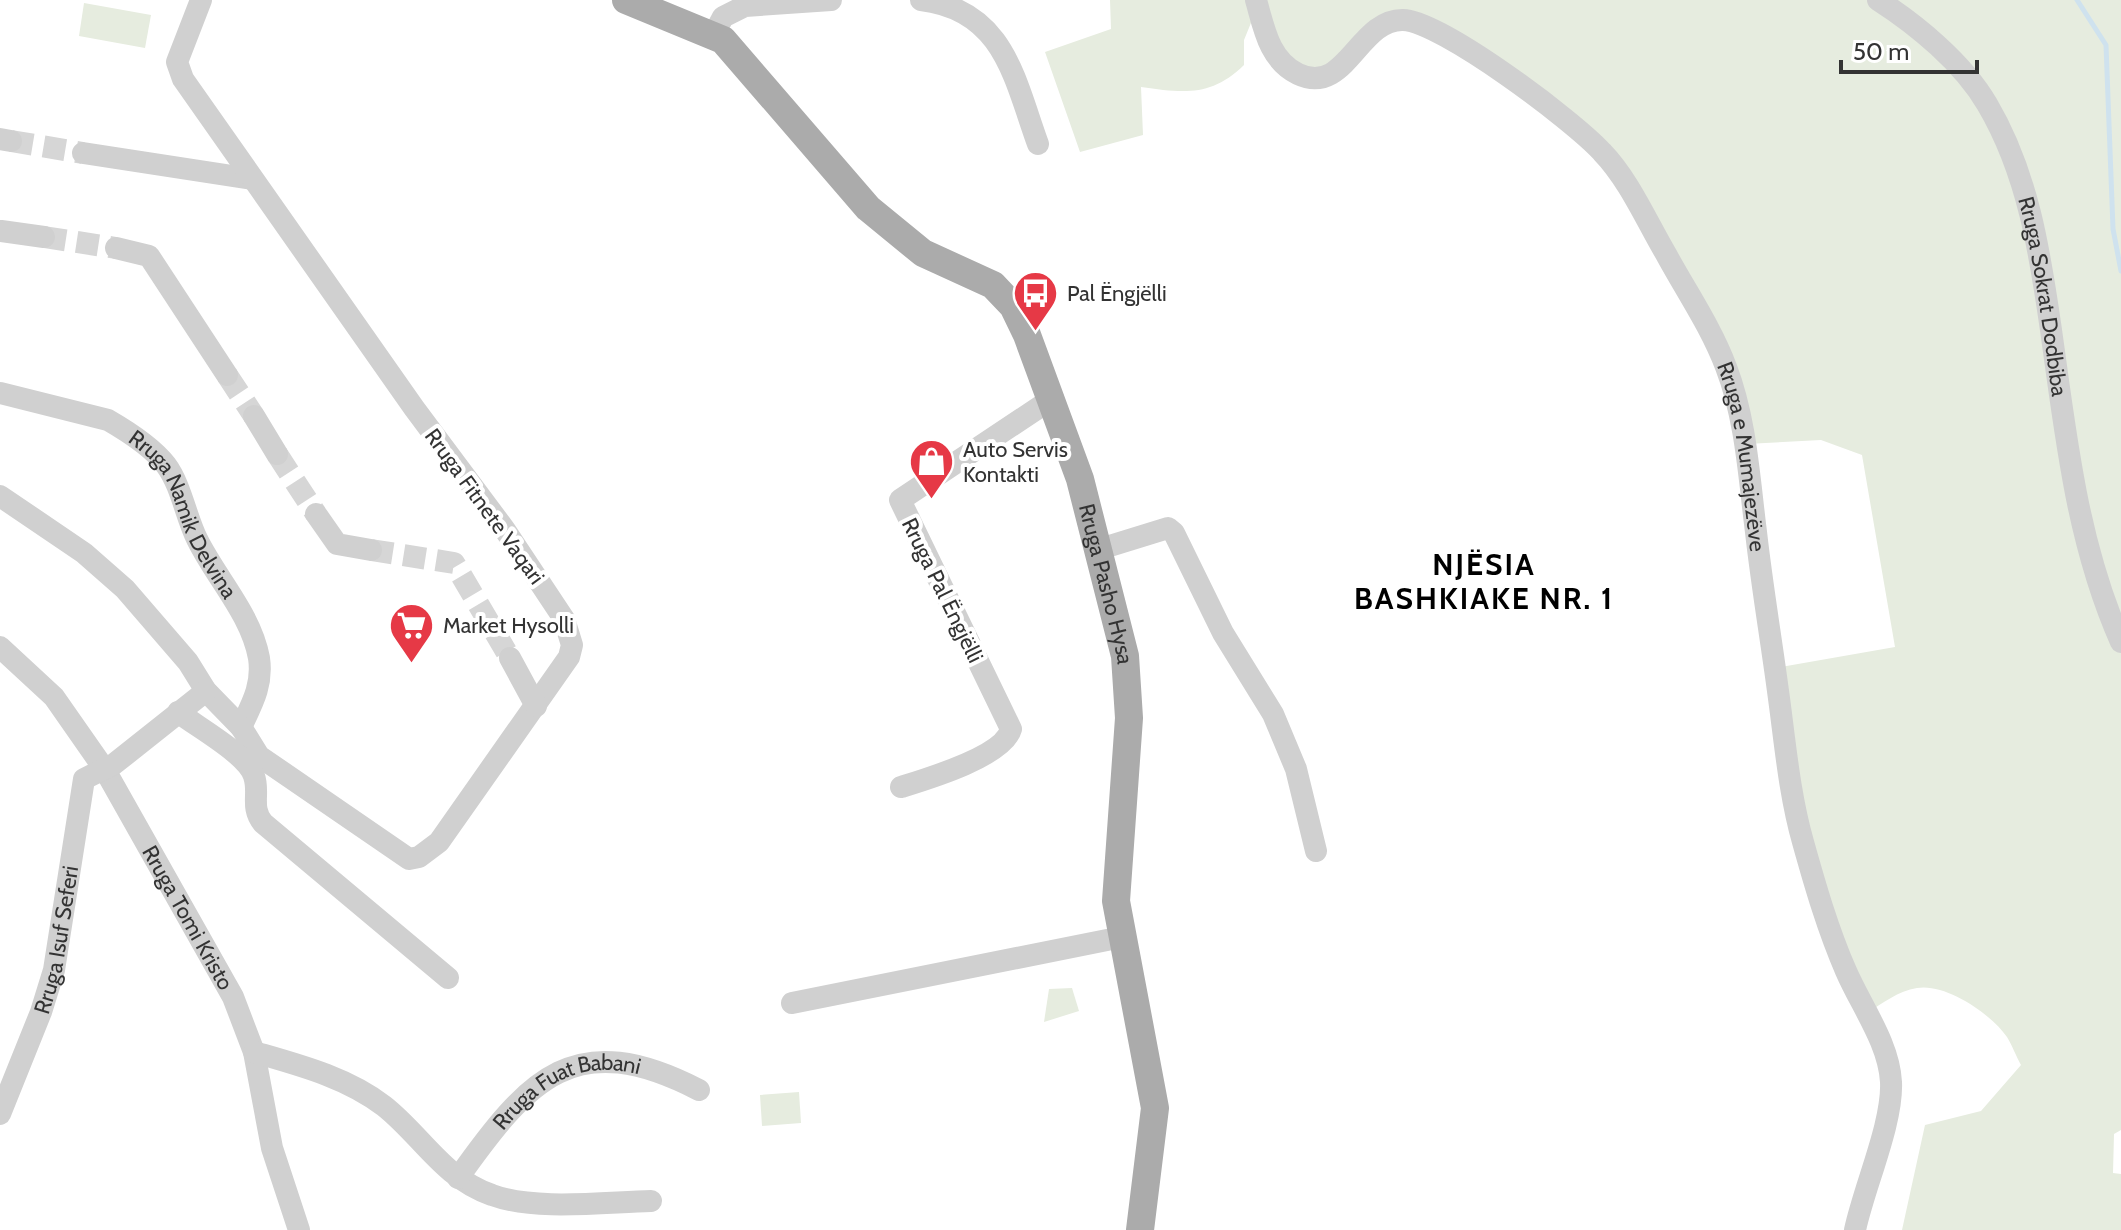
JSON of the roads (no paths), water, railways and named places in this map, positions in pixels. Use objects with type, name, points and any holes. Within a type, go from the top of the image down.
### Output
[{"type":"main road","name":"Rruga Pasho Hysa","points":[[626,0],[723,40],[868,208],[899,237],[1005,294],[1024,327],[1053,398],[1100,549],[1116,613],[1129,696],[1116,901],[1155,1108],[1140,1230]]},
{"type":"street","name":"Rruga Fitnete Vaqari","points":[[201,0],[177,62],[183,79],[505,530],[564,619],[572,645],[569,657],[536,706],[439,842],[419,857],[409,859],[259,756],[241,727]]},
{"type":"street","points":[[714,34],[723,17],[745,6],[831,0]]},
{"type":"street","points":[[921,0],[958,8],[981,22],[996,39],[1009,62],[1038,144]]},
{"type":"street","name":"Rruga e Mumajezëve","points":[[1256,0],[1267,39],[1278,58],[1290,70],[1306,77],[1322,78],[1336,72],[1385,23],[1412,20],[1478,58],[1586,135],[1623,179],[1727,368],[1746,444],[1762,589],[1793,799],[1832,938],[1879,1040],[1891,1082],[1889,1105],[1855,1230]]},
{"type":"street","name":"Rruga Sokrat Dodbiba","points":[[1878,0],[1931,42],[1967,76],[1987,104],[2012,161],[2043,260],[2077,511],[2093,569],[2121,642]]},
{"type":"street","points":[[83,153],[252,179]]},
{"type":"street","points":[[1,231],[44,237]]},
{"type":"street","points":[[116,248],[149,256],[227,375]]},
{"type":"street","name":"Rruga Namik Delvina","points":[[0,393],[108,420],[125,429],[167,466],[197,539],[244,617],[259,657],[260,681],[241,727]]},
{"type":"street","name":"Rruga Pal Ëngjëlli","points":[[901,787],[936,776],[1002,744],[1011,729],[900,500],[1053,398]]},
{"type":"street","points":[[254,416],[277,454]]},
{"type":"street","points":[[0,496],[84,553],[125,589],[188,662],[206,691],[241,727]]},
{"type":"street","points":[[316,514],[337,544],[371,550]]},
{"type":"street","points":[[1100,549],[1150,531],[1168,528],[1174,533],[1200,591],[1273,714],[1296,769],[1316,851]]},
{"type":"street","name":"Rruga Tomi Kristo","points":[[0,647],[54,697],[105,770],[233,997],[254,1052],[272,1148],[299,1230]]},
{"type":"street","points":[[510,658],[536,706]]},
{"type":"street","points":[[105,770],[206,691]]},
{"type":"street","points":[[178,712],[248,765],[255,781],[255,809],[263,823],[448,978]]},
{"type":"street","name":"Rruga Isuf Seferi","points":[[0,1114],[41,1012],[54,970],[84,779],[105,770]]},
{"type":"street","points":[[792,1003],[1122,937]]},
{"type":"street","points":[[254,1052],[354,1087],[385,1107],[433,1158],[458,1178],[495,1197],[520,1201],[651,1201]]},
{"type":"street","name":"Rruga Fuat Babani","points":[[458,1178],[505,1114],[524,1096],[562,1072],[583,1064],[619,1060],[653,1068],[699,1090]]},
{"type":"waterway","points":[[2077,0],[2106,45],[2113,229],[2121,271]]},
{"type":"tunnel","points":[[11,141],[83,153]]},
{"type":"tunnel","points":[[44,237],[116,248]]},
{"type":"tunnel","points":[[227,375],[254,416]]},
{"type":"tunnel","points":[[277,454],[316,514]]},
{"type":"tunnel","points":[[371,550],[454,563],[510,658]]},
{"type":"place","name":"Pal Ëngjëlli","points":[[1036,332]]},
{"type":"place","name":"Auto Servis Kontakti","points":[[932,501]]},
{"type":"place","name":"Market Hysolli","points":[[412,664]]},
{"type":"district","name":"NJËSIA BASHKIAKE NR. 1","points":[[1484,582]]}]
